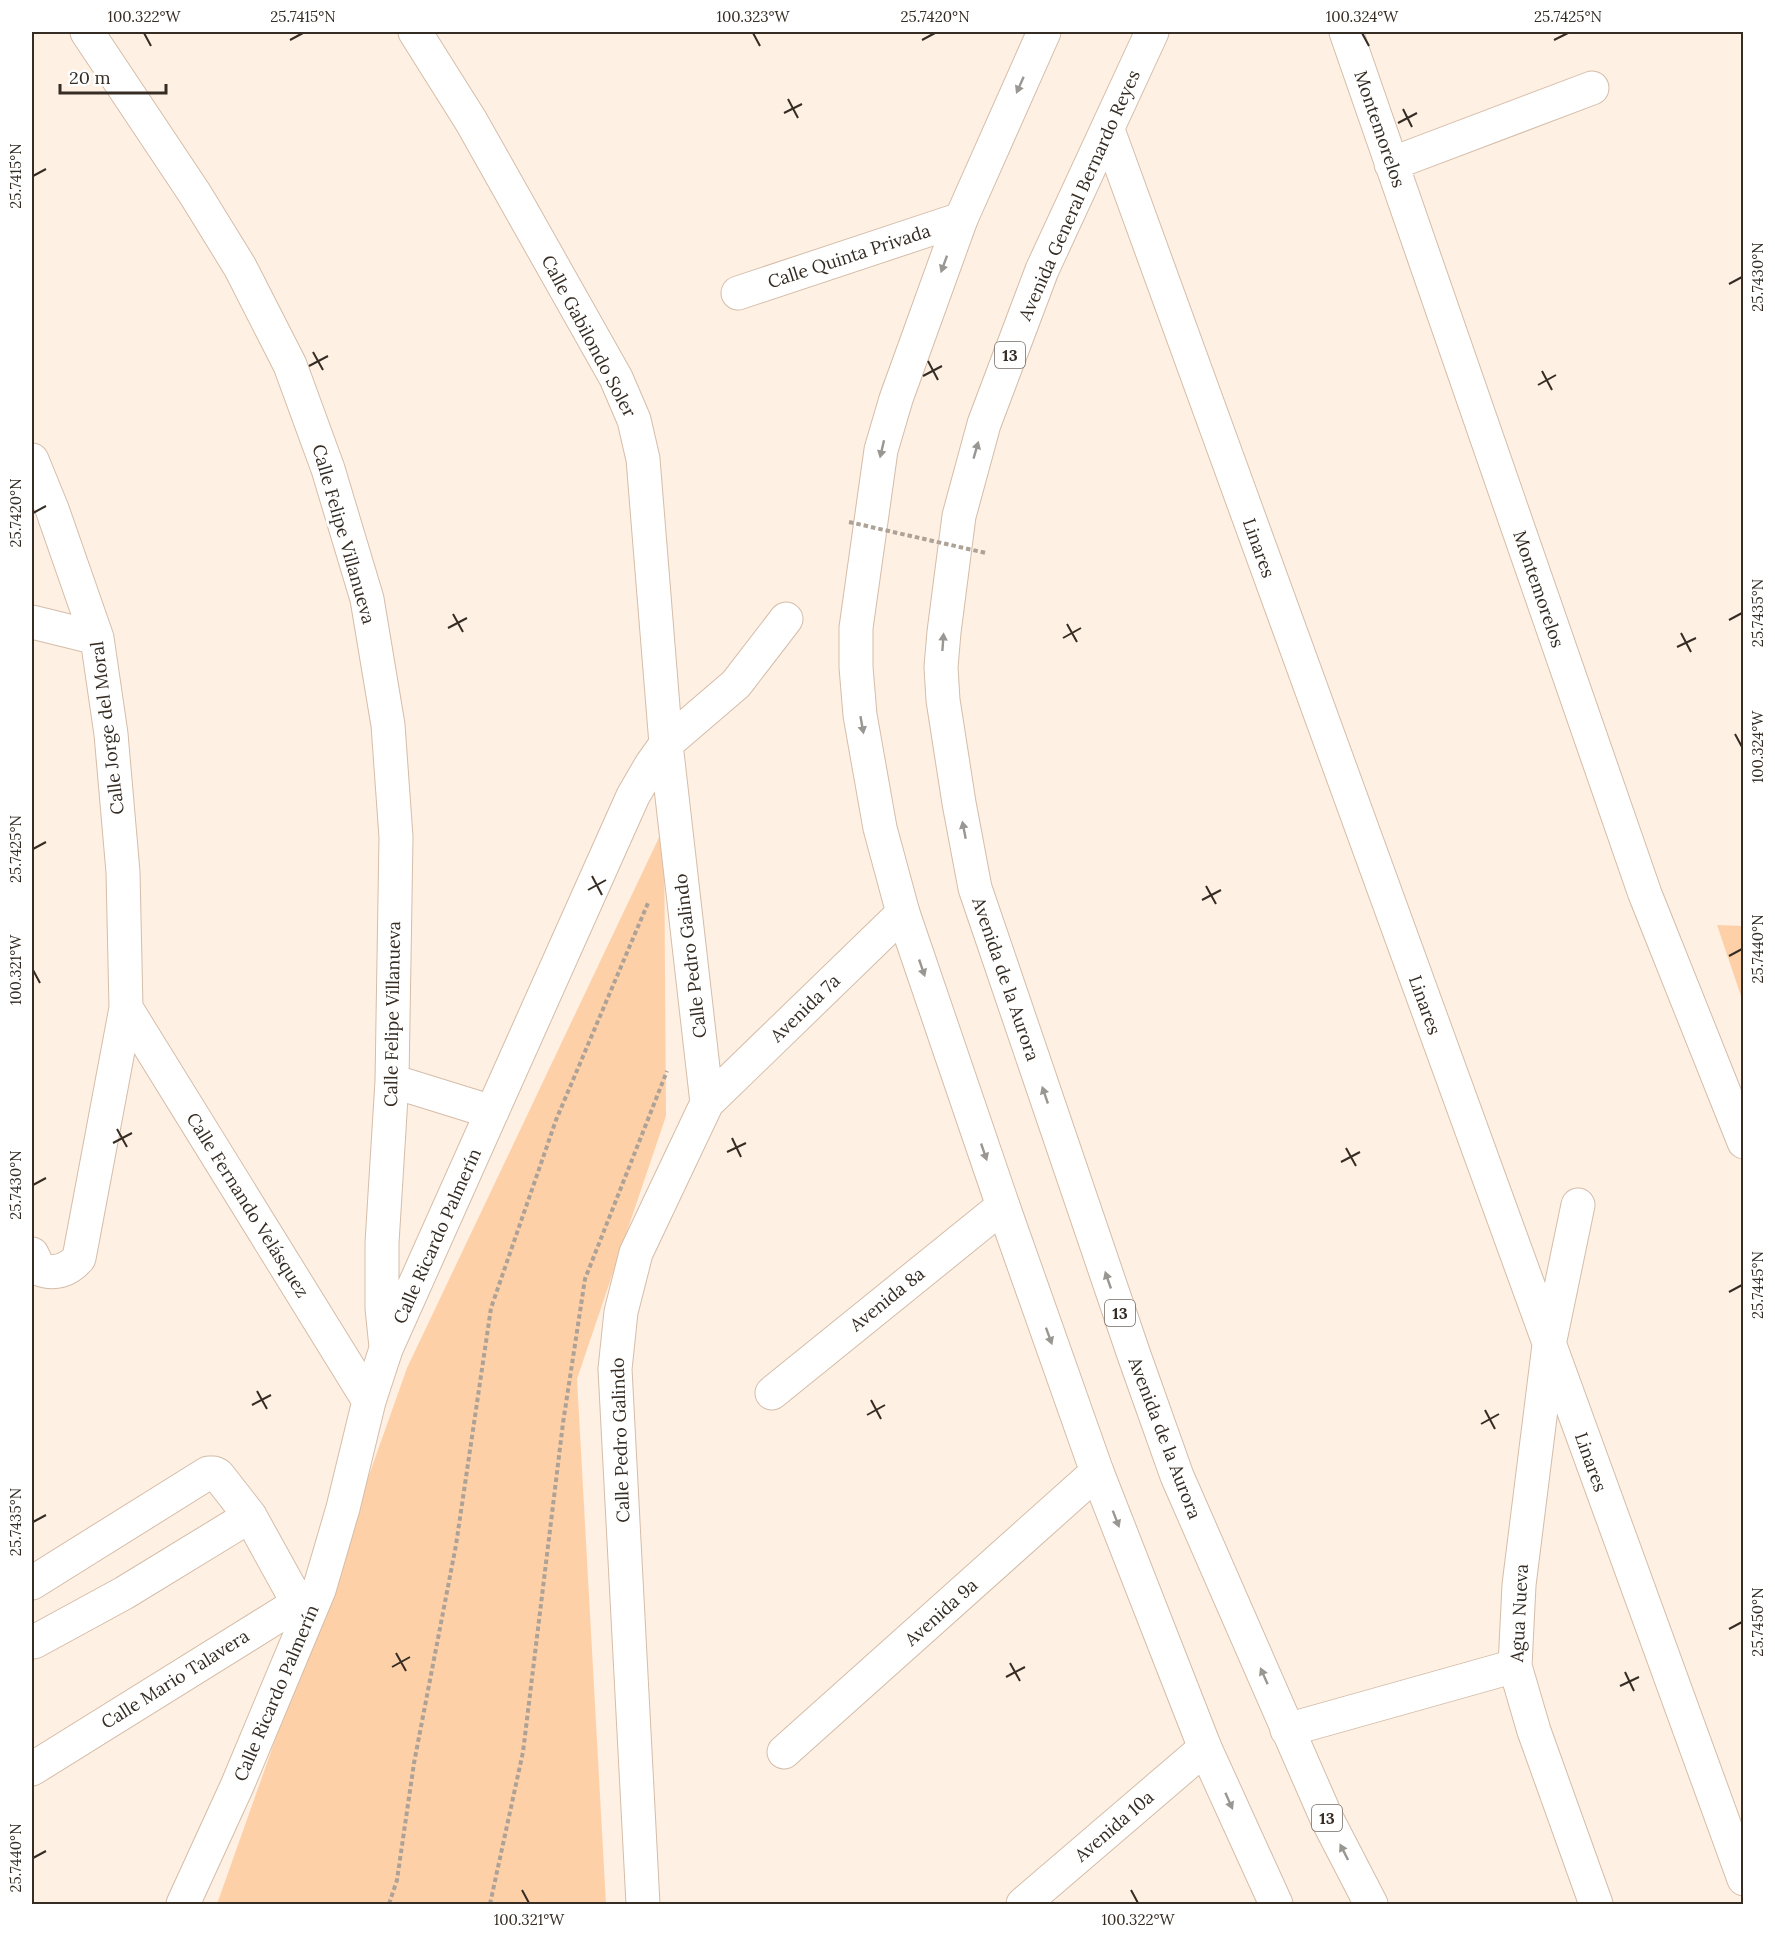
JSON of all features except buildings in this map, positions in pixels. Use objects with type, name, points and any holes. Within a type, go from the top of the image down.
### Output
[{"type":"street","name":"Calle Felipe Villanueva","points":[[87,32],[195,194],[240,267],[290,365],[328,469],[367,599],[388,725],[396,837],[392,1081],[382,1242],[382,1308],[386,1349]]},
{"type":"street","name":"Calle Gabilondo Soler","points":[[415,32],[471,121],[616,378],[634,420],[643,459],[666,744]]},
{"type":"street","points":[[1044,32],[960,219],[896,399],[881,450],[856,628],[860,715],[880,828],[903,912],[1003,1206],[1097,1472],[1205,1748],[1276,1905]]},
{"type":"street","name":"Avenida General Bernardo Reyes","points":[[975,888],[957,792],[943,700],[941,667],[959,516],[984,424],[1042,270],[1152,32]]},
{"type":"street","name":"Montemorelos","points":[[1346,32],[1646,894],[1743,1142]]},
{"type":"street","points":[[1391,164],[1592,88]]},
{"type":"street","name":"Linares","points":[[1108,130],[1549,1345],[1741,1865]]},
{"type":"street","name":"Calle Quinta Privada","points":[[738,293],[960,219]]},
{"type":"street","name":"Calle Jorge del Moral","points":[[32,460],[52,509],[97,638],[111,734],[123,872],[126,1008],[79,1258],[58,1272],[47,1272],[39,1269],[32,1254]]},
{"type":"street","name":"Calle Ricardo Palmerín","points":[[183,1905],[237,1786],[343,1508],[369,1401],[386,1349],[633,796],[666,744],[736,684],[786,619]]},
{"type":"street","points":[[32,622],[97,638]]},
{"type":"street","name":"Calle Pedro Galindo","points":[[643,1905],[615,1369],[618,1335],[636,1252],[707,1103],[666,744]]},
{"type":"street","name":"Avenida de la Aurora","points":[[975,888],[1177,1476],[1327,1819],[1371,1905]]},
{"type":"street","name":"Avenida 7a","points":[[707,1103],[903,912]]},
{"type":"street","name":"Calle Fernando Velásquez","points":[[126,1008],[369,1401]]},
{"type":"street","points":[[392,1081],[492,1112]]},
{"type":"street","name":"Agua Nueva","points":[[1578,1205],[1549,1345],[1519,1585],[1515,1666],[1534,1731],[1596,1905]]},
{"type":"street","name":"Avenida 8a","points":[[771,1393],[1003,1206]]},
{"type":"street","name":"Avenida 9a","points":[[784,1752],[1097,1472]]},
{"type":"street","points":[[32,1583],[208,1473],[214,1473],[250,1516],[309,1596]]},
{"type":"street","points":[[32,1640],[34,1642],[124,1593],[250,1516]]},
{"type":"street","name":"Calle Mario Talavera","points":[[32,1769],[309,1596]]},
{"type":"street","points":[[1287,1730],[1515,1666]]},
{"type":"street","name":"Avenida 10a","points":[[1023,1905],[1205,1748]]},
{"type":"path","points":[[849,522],[986,553]]},
{"type":"path","points":[[389,1905],[398,1880],[414,1763],[456,1545],[491,1308],[556,1120],[649,901]]},
{"type":"path","points":[[490,1905],[523,1752],[563,1423],[585,1279],[669,1064]]},
{"type":"shaded area","points":[[664,827],[666,1116],[577,1379],[606,1904],[217,1904],[407,1368]]},
{"type":"shaded area","points":[[1717,925],[1743,926],[1743,1002]]}]
